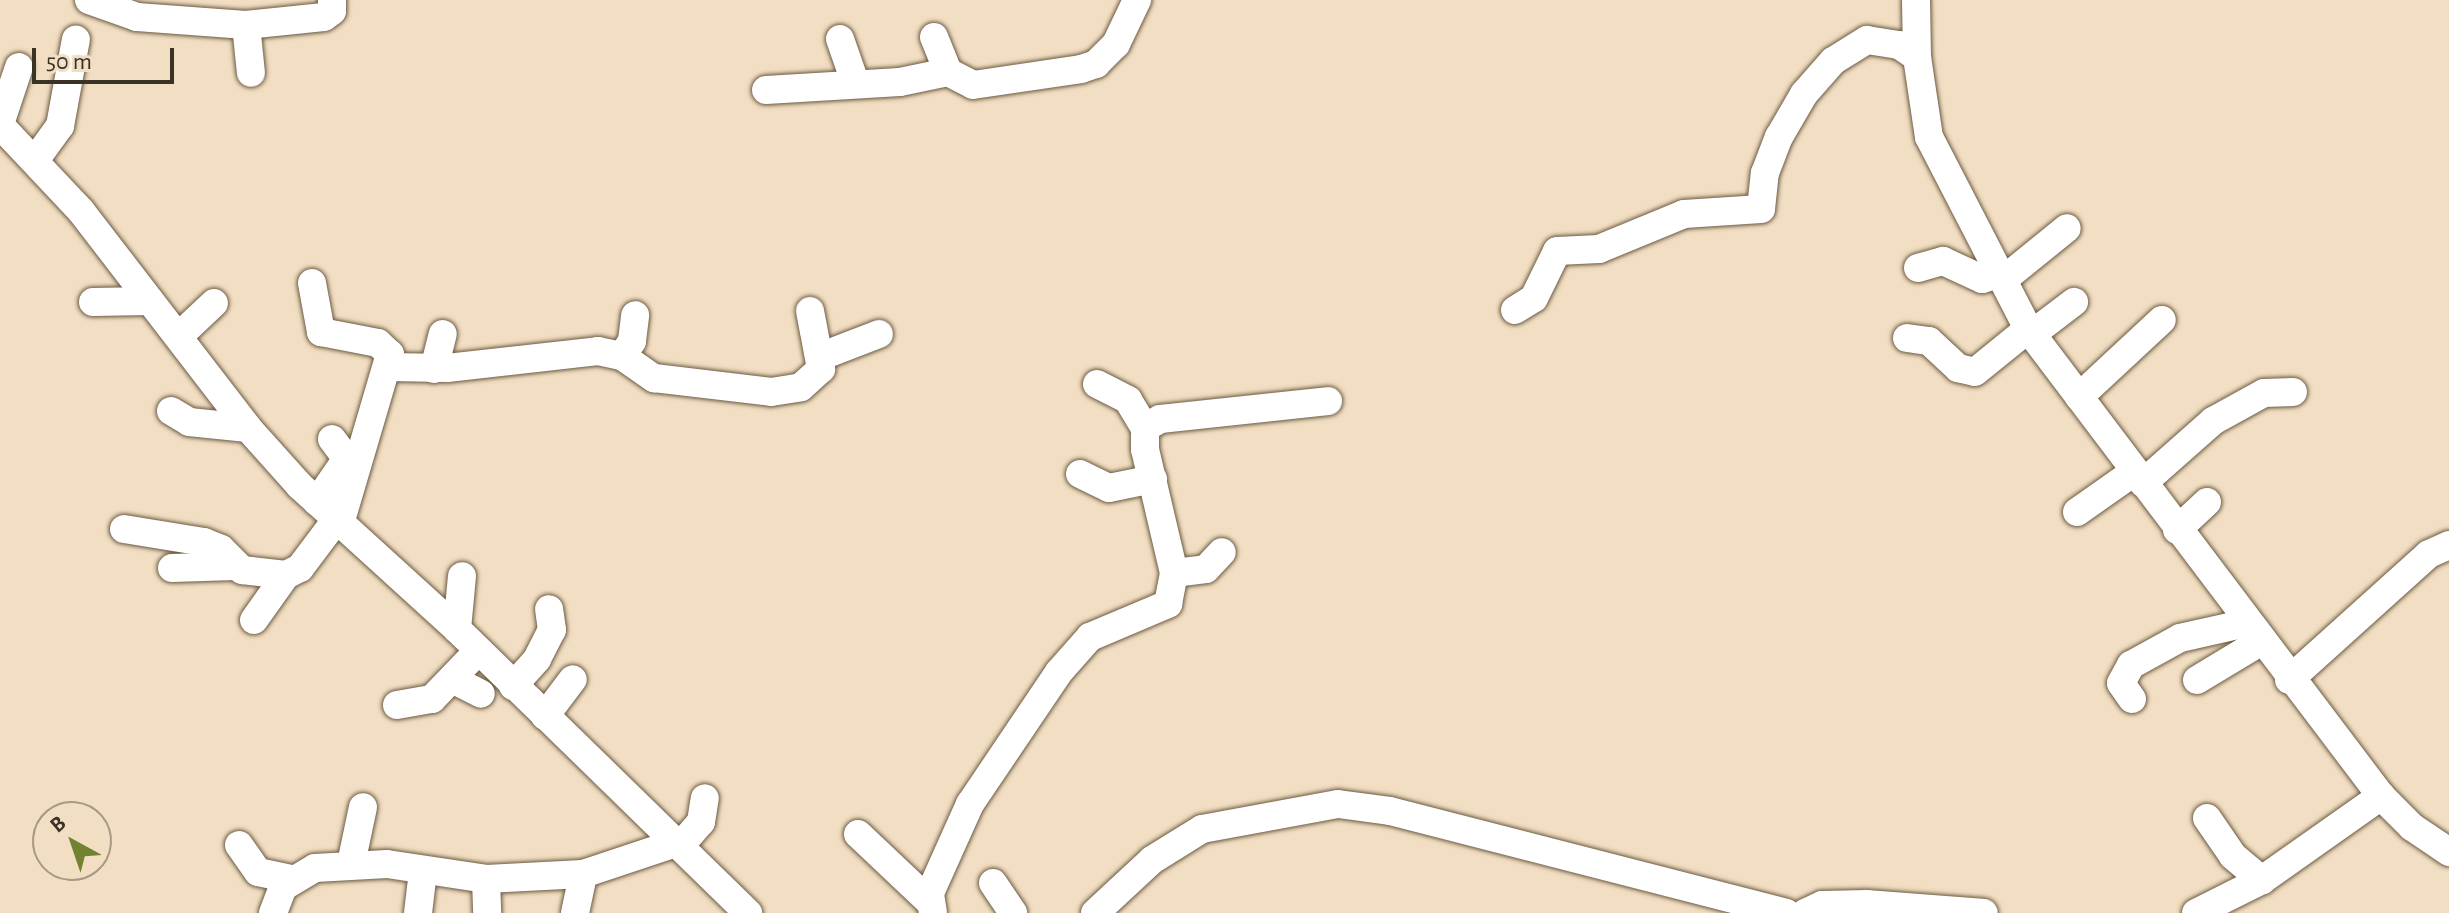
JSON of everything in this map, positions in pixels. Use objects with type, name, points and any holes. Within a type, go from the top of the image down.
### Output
[{"type":"street","points":[[89,0],[137,17],[246,25],[324,17],[332,0]]},
{"type":"street","points":[[766,90],[855,82],[900,82],[948,72],[973,85],[1096,64],[1116,44],[1137,0]]},
{"type":"street","points":[[1916,0],[1917,57],[1929,137],[2030,332],[2253,633],[2381,796],[2412,827],[2449,852]]},
{"type":"street","points":[[246,25],[251,73]]},
{"type":"street","points":[[934,37],[948,72]]},
{"type":"street","points":[[36,159],[60,126],[76,39]]},
{"type":"street","points":[[840,39],[855,82]]},
{"type":"street","points":[[1515,310],[1534,298],[1557,251],[1599,249],[1684,214],[1761,209],[1765,173],[1779,137],[1804,94],[1833,61],[1867,40],[1899,45],[1917,57]]},
{"type":"street","points":[[19,67],[0,125],[36,159],[179,336],[248,428],[331,515],[457,629],[748,913]]},
{"type":"street","points":[[1918,268],[1943,261],[1982,279],[2001,277],[2067,228]]},
{"type":"street","points":[[254,620],[286,575],[300,568],[331,515],[388,367],[386,347],[321,332],[312,283]]},
{"type":"street","points":[[93,302],[150,301]]},
{"type":"street","points":[[1907,338],[1929,341],[1958,368],[1975,372],[2074,302]]},
{"type":"street","points":[[179,336],[214,303]]},
{"type":"street","points":[[388,367],[434,369],[552,353],[622,356],[654,378],[771,392],[801,387],[815,377],[822,356],[810,311]]},
{"type":"street","points":[[622,356],[632,341],[635,315]]},
{"type":"street","points":[[2079,397],[2162,320]]},
{"type":"street","points":[[434,369],[443,334]]},
{"type":"street","points":[[822,356],[879,334]]},
{"type":"street","points":[[858,834],[931,907],[970,804],[1059,672],[1090,637],[1162,611],[1172,595],[1174,573],[1145,428],[1128,400],[1097,384]]},
{"type":"street","points":[[2077,512],[2138,478],[2213,421],[2264,393],[2293,392]]},
{"type":"street","points":[[1145,428],[1160,419],[1328,401]]},
{"type":"street","points":[[171,411],[189,422],[248,428]]},
{"type":"street","points":[[331,515],[344,455],[332,439]]},
{"type":"street","points":[[1080,474],[1109,488],[1153,479]]},
{"type":"street","points":[[2177,530],[2207,502]]},
{"type":"street","points":[[124,529],[204,542],[221,549],[235,566]]},
{"type":"street","points":[[2289,680],[2434,549],[2449,545]]},
{"type":"street","points":[[1174,573],[1206,569],[1222,552]]},
{"type":"street","points":[[172,568],[235,566],[286,575]]},
{"type":"street","points":[[457,629],[462,576]]},
{"type":"street","points":[[513,686],[537,659],[552,630],[549,609]]},
{"type":"street","points":[[2197,680],[2253,633]]},
{"type":"street","points":[[2132,699],[2121,683],[2131,665],[2180,638],[2253,633]]},
{"type":"street","points":[[397,705],[432,699],[454,680],[478,651]]},
{"type":"street","points":[[545,716],[573,679]]},
{"type":"street","points":[[454,680],[481,694]]},
{"type":"street","points":[[2196,913],[2262,880],[2381,796]]},
{"type":"street","points":[[273,913],[292,879],[315,868],[351,864],[486,879],[583,874],[678,845],[701,822],[705,798]]},
{"type":"street","points":[[1095,913],[1160,854],[1202,829],[1338,804],[1390,811],[1786,913]]},
{"type":"street","points":[[351,864],[363,807]]},
{"type":"street","points":[[2207,818],[2233,856],[2262,880]]},
{"type":"street","points":[[239,845],[258,872],[292,879]]},
{"type":"street","points":[[418,913],[423,871]]},
{"type":"street","points":[[575,913],[583,874]]},
{"type":"street","points":[[486,879],[487,913]]},
{"type":"street","points":[[993,883],[1013,913]]},
{"type":"street","points":[[1805,913],[1822,905],[1867,904],[1984,913]]}]
